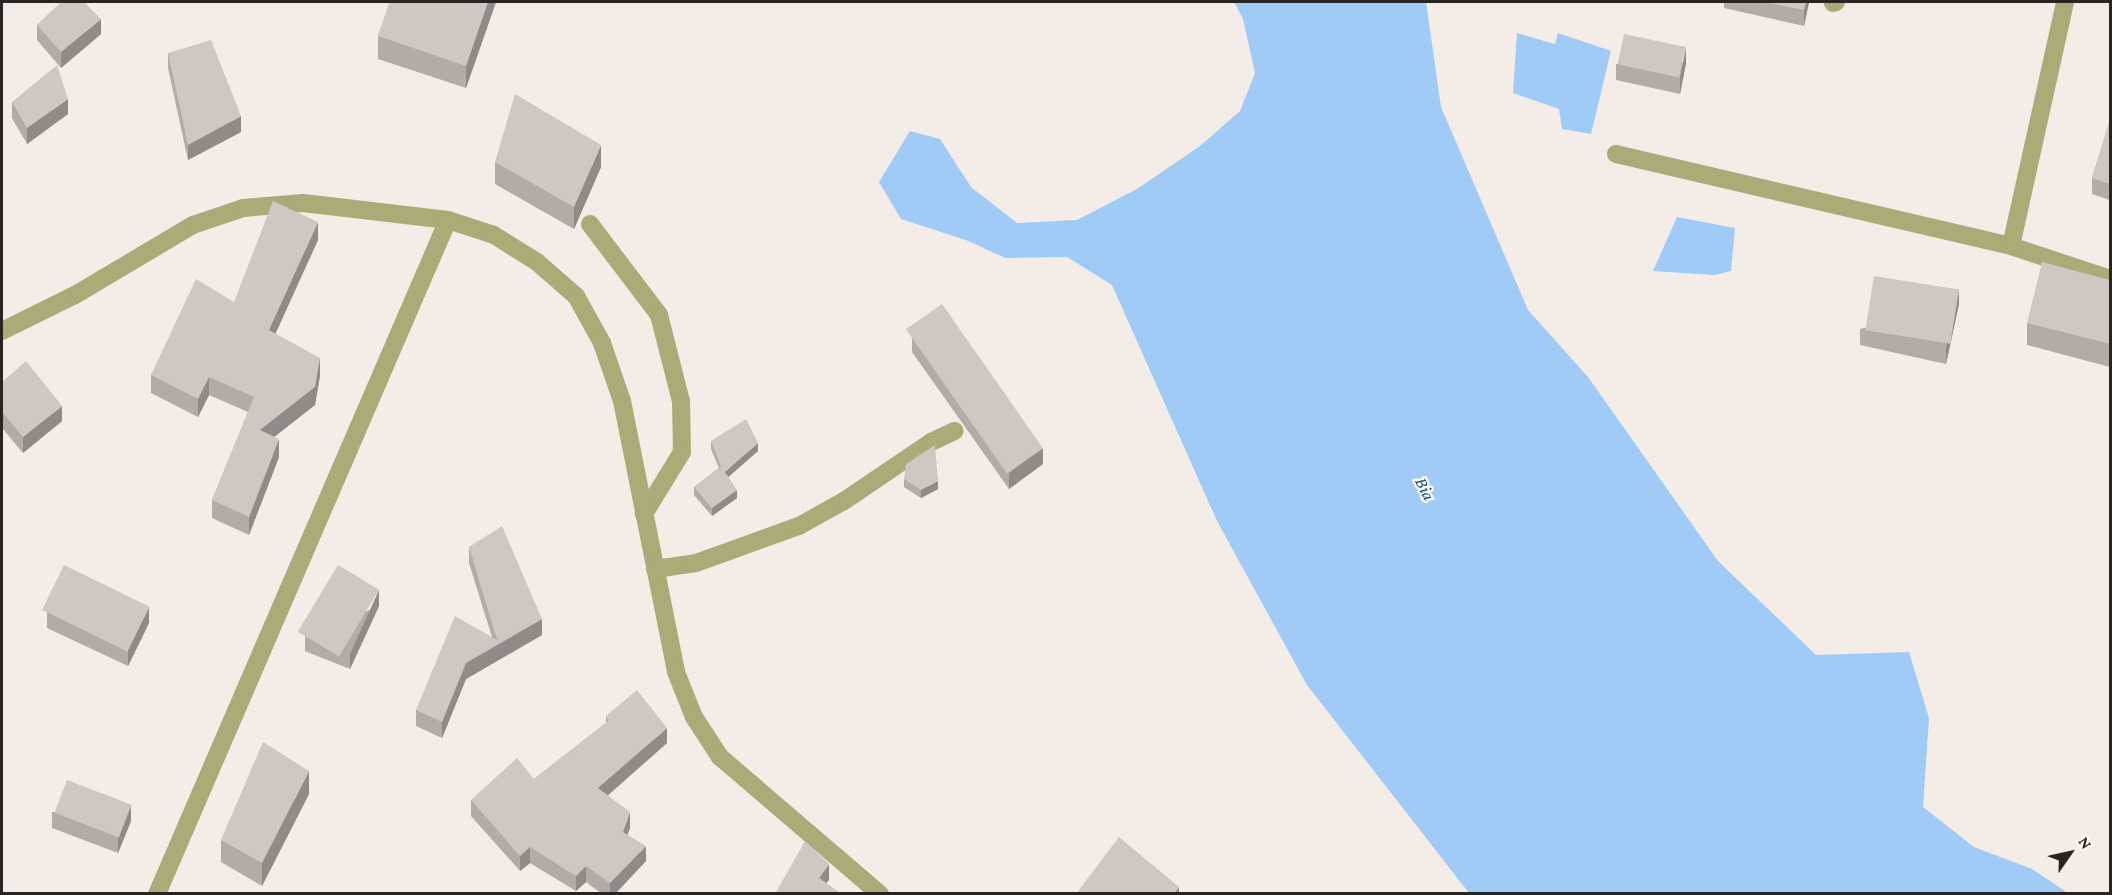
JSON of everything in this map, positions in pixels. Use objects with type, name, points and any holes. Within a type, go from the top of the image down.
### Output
[{"type":"street","points":[[2011,246],[2065,2]]},
{"type":"street","points":[[1616,154],[2011,246],[2110,279]]},
{"type":"street","points":[[2,331],[75,295],[193,225],[243,208],[303,203],[448,220],[503,241],[537,262],[576,296],[602,342],[622,401],[676,672],[694,717],[720,757],[880,894]]},
{"type":"street","points":[[157,894],[448,220]]},
{"type":"street","points":[[590,224],[659,315],[681,401],[682,452],[644,513]]},
{"type":"street","points":[[655,569],[696,563],[799,526],[844,501],[931,442],[955,431]]},
{"type":"water","name":"Bia","points":[[1234,2],[1426,2],[1441,107],[1528,310],[1588,377],[1718,561],[1816,655],[1909,652],[1929,718],[1923,807],[1974,847],[2032,869],[2068,893],[1469,893],[1307,685],[1217,521],[1112,285],[1067,257],[1005,258],[966,240],[901,219],[879,182],[910,131],[940,139],[971,187],[1017,223],[1077,220],[1137,189],[1200,146],[1240,111],[1255,73],[1243,19]]},
{"type":"water","points":[[1517,33],[1555,44],[1558,33],[1611,51],[1591,134],[1562,129],[1559,109],[1513,93]]},
{"type":"water","points":[[1677,217],[1735,228],[1731,271],[1715,275],[1653,271]]},
{"type":"building","points":[[61,2],[84,2],[101,19],[61,52],[37,25]]},
{"type":"building","points":[[390,2],[488,2],[466,66],[378,36]]},
{"type":"building","points":[[1764,2],[1806,2],[1804,10]]},
{"type":"building","points":[[1624,34],[1686,47],[1679,77],[1618,64]]},
{"type":"building","points":[[211,40],[241,116],[188,145],[168,53]]},
{"type":"building","points":[[57,65],[68,99],[27,128],[12,102]]},
{"type":"building","points":[[515,94],[601,145],[574,207],[495,162]]},
{"type":"building","points":[[2110,120],[2110,184],[2092,178]]},
{"type":"building","points":[[273,201],[318,222],[269,330],[320,358],[315,387],[260,430],[279,439],[249,517],[212,500],[254,397],[209,377],[198,399],[151,375],[196,279],[234,302]]},
{"type":"building","points":[[2042,262],[2110,280],[2110,344],[2027,323]]},
{"type":"building","points":[[1874,276],[1959,289],[1950,344],[1865,330]]},
{"type":"building","points":[[942,304],[1043,448],[1007,473],[906,329]]},
{"type":"building","points":[[26,361],[62,406],[23,437],[2,412],[2,382]]},
{"type":"building","points":[[746,419],[758,443],[725,472],[737,490],[712,508],[694,487],[721,467],[711,441]]},
{"type":"building","points":[[935,445],[938,481],[921,490],[904,479],[906,464]]},
{"type":"building","points":[[502,526],[542,619],[466,663],[442,722],[416,710],[455,616],[497,640],[469,547]]},
{"type":"building","points":[[64,565],[149,607],[127,652],[42,610]]},
{"type":"building","points":[[338,565],[379,590],[339,657],[298,632]]},
{"type":"building","points":[[637,690],[667,728],[598,788],[630,812],[623,832],[646,846],[610,883],[586,866],[576,876],[530,847],[520,856],[471,800],[517,758],[534,779],[608,721],[606,716]]},
{"type":"building","points":[[263,742],[309,771],[262,863],[221,840]]},
{"type":"building","points":[[67,780],[131,805],[119,837],[54,813]]},
{"type":"building","points":[[1119,837],[1179,887],[1174,894],[1076,894]]},
{"type":"building","points":[[805,841],[829,864],[819,878],[842,894],[775,894]]}]
